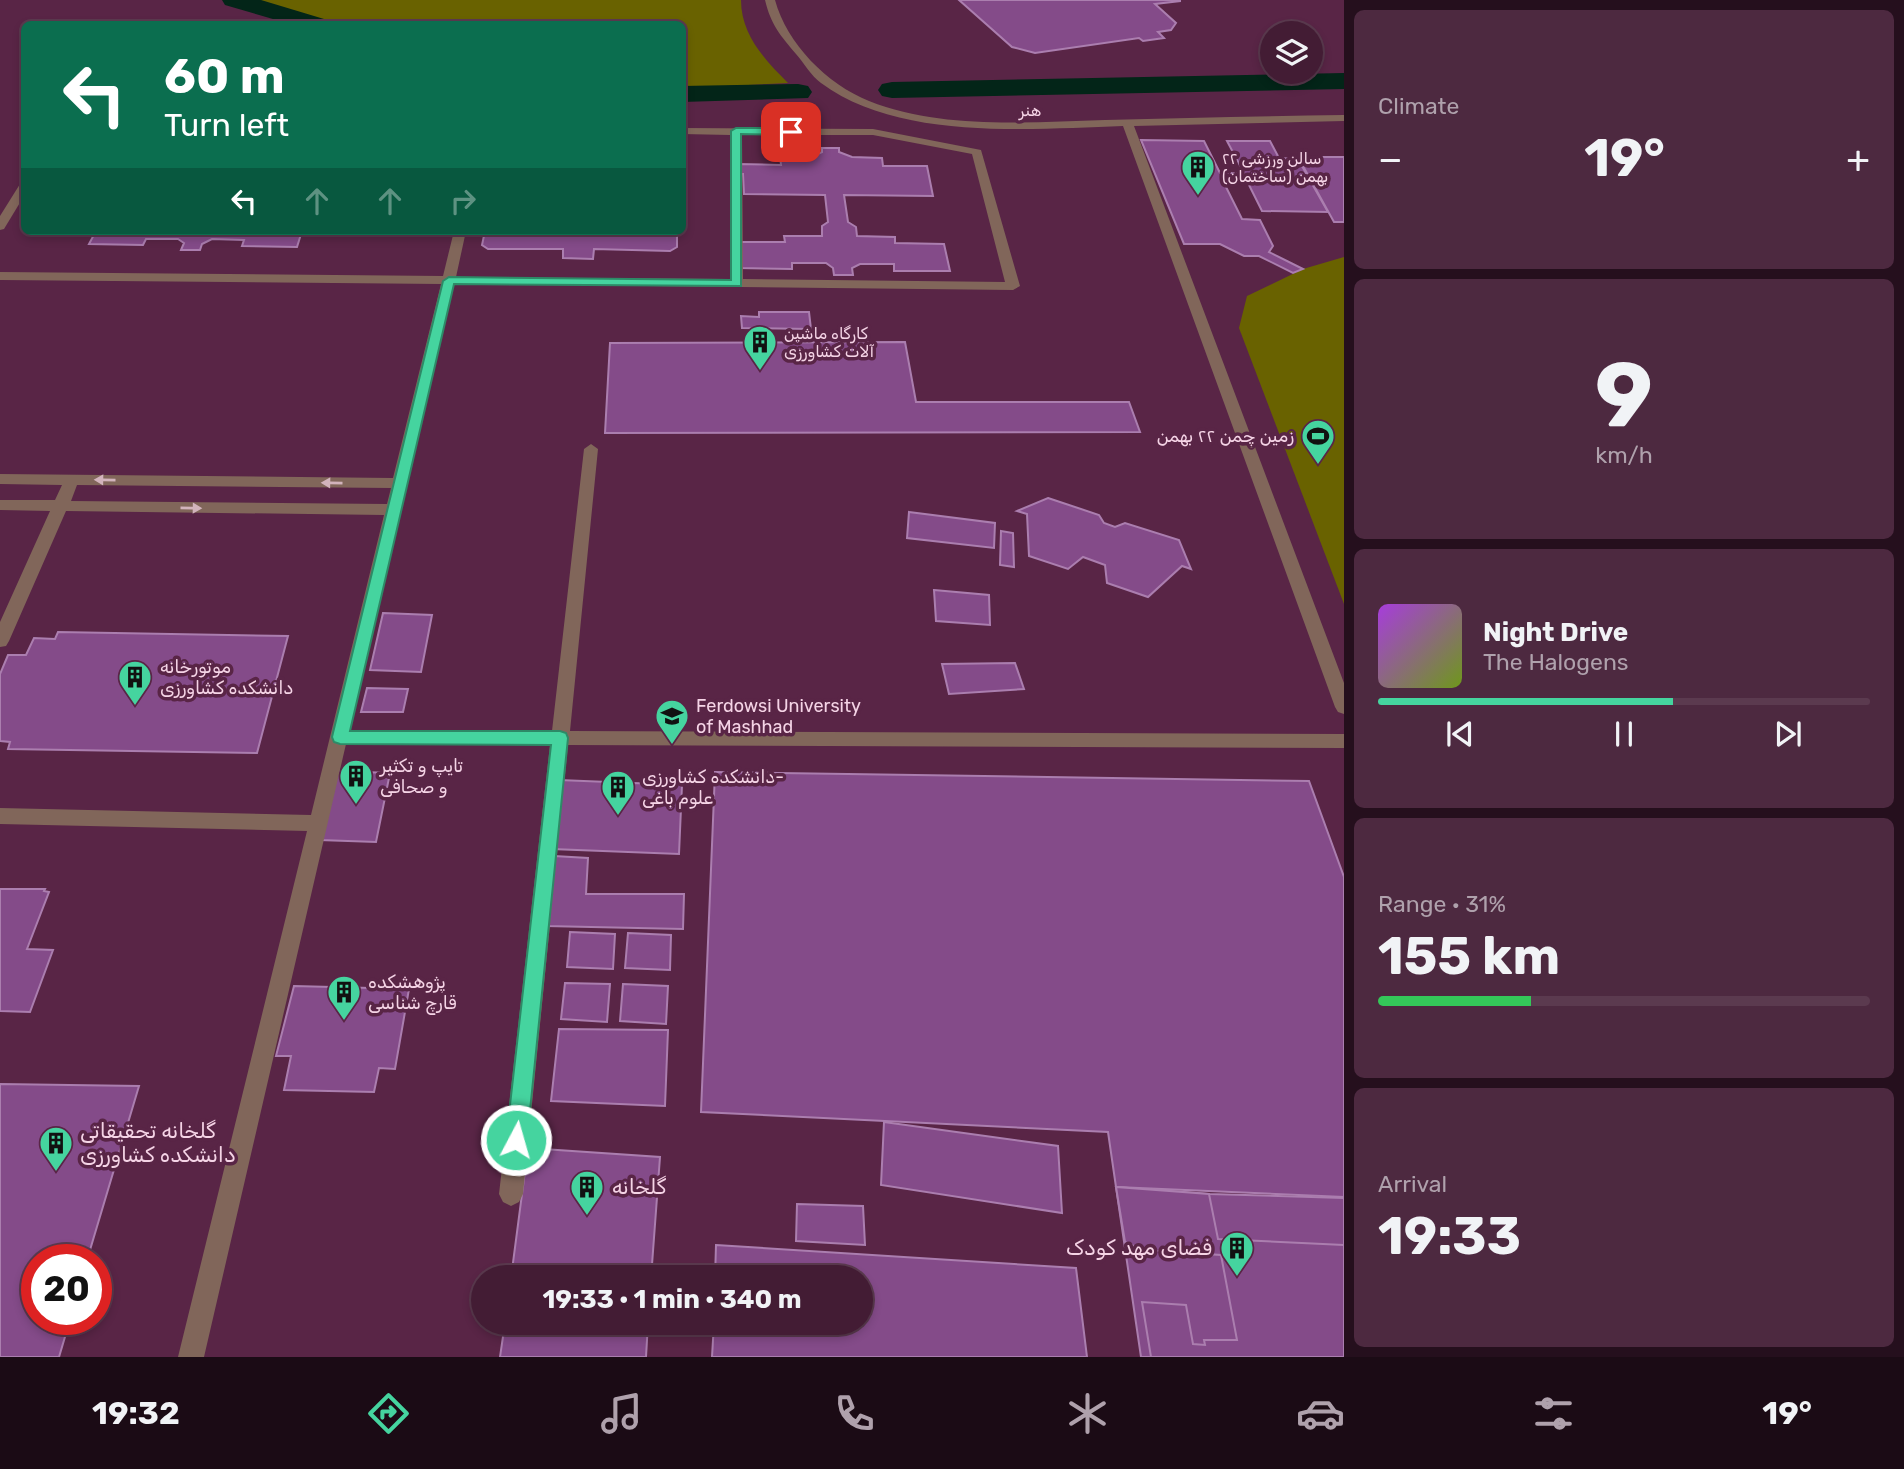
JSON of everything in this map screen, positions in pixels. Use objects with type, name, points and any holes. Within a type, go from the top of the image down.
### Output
[{"type":"lane","name":"هنر","points":[[770,0],[776,23],[823,80],[865,103],[927,120],[996,126],[1344,118]]},
{"type":"lane","points":[[1127,123],[1344,707]]},
{"type":"lane","points":[[0,276],[1013,286],[977,152],[873,132],[686,131]]},
{"type":"lane","points":[[736,131],[737,284]]},
{"type":"lane","points":[[0,226],[21,192]]},
{"type":"lane","points":[[191,1357],[459,235]]},
{"type":"lane","points":[[510,1194],[591,449]]},
{"type":"lane","points":[[0,479],[401,483]]},
{"type":"lane","points":[[0,641],[72,480]]},
{"type":"lane","points":[[0,505],[394,510]]},
{"type":"lane","points":[[340,737],[1344,741]]},
{"type":"lane","points":[[0,816],[319,823]]},
{"type":"shaded area","points":[[252,0],[741,0],[742,13],[750,36],[763,56],[788,83],[686,88],[686,21],[326,21]]},
{"type":"shaded area","name":"زمین چمن ۲۲ بهمن","points":[[1344,257],[1344,604],[1239,328],[1247,296],[1303,269]]},
{"type":"building","points":[[959,0],[1180,1],[1155,4],[1176,23],[1171,30],[1158,32],[1164,38],[1143,41],[1139,38],[1035,53],[1012,47]]},
{"type":"building","name":"سالن ورزشی ۲۲ بهمن (ساختمان)","points":[[1141,140],[1204,141],[1220,173],[1244,173],[1227,141],[1270,141],[1279,158],[1298,159],[1328,212],[1262,211],[1248,183],[1224,183],[1242,219],[1260,220],[1273,246],[1269,252],[1303,269],[1293,273],[1259,256],[1244,256],[1220,244],[1184,244]]},
{"type":"building","points":[[822,148],[839,148],[839,152],[852,157],[882,158],[883,166],[927,166],[933,196],[844,195],[848,222],[856,227],[857,236],[895,237],[895,243],[944,244],[950,271],[894,271],[894,264],[860,264],[852,268],[853,275],[834,275],[833,268],[826,263],[792,263],[792,269],[739,268],[739,242],[785,242],[784,236],[822,236],[822,226],[828,222],[825,195],[744,194],[743,174],[738,174],[738,164],[781,165],[780,156],[811,157],[822,152]]},
{"type":"building","points":[[1298,157],[1344,157],[1344,222],[1334,222]]},
{"type":"building","points":[[94,235],[301,235],[297,247],[242,246],[244,240],[212,239],[202,244],[200,250],[181,250],[184,243],[178,239],[146,239],[143,245],[89,244]]},
{"type":"building","points":[[484,235],[677,235],[677,247],[670,251],[594,249],[593,259],[563,258],[563,249],[488,249],[482,245]]},
{"type":"building","points":[[759,312],[809,312],[811,329],[742,328],[741,316],[759,317]]},
{"type":"building","name":"کارگاه ماشین آلات کشاورزی","points":[[905,342],[916,402],[1129,402],[1140,432],[605,433],[610,343]]},
{"type":"building","points":[[1048,498],[1099,515],[1104,523],[1115,527],[1125,523],[1179,540],[1191,569],[1182,566],[1148,597],[1107,583],[1105,565],[1083,557],[1068,569],[1029,556],[1027,514],[1017,511]]},
{"type":"building","points":[[909,512],[995,523],[994,548],[907,538]]},
{"type":"building","points":[[1001,531],[1013,533],[1014,567],[1000,565]]},
{"type":"building","points":[[934,590],[989,595],[990,625],[936,621]]},
{"type":"building","points":[[383,613],[432,615],[421,672],[370,670]]},
{"type":"building","name":"موتورخانه دانشکده کشاورزی","points":[[58,632],[288,636],[257,753],[8,749],[10,742],[0,741],[0,674],[8,655],[26,655],[34,638],[55,639]]},
{"type":"building","points":[[1015,663],[1024,689],[949,694],[942,664]]},
{"type":"building","points":[[367,688],[408,689],[403,712],[361,712]]},
{"type":"building","name":"تایپ و تکثیر و صحافی","points":[[337,771],[390,773],[376,842],[320,840]]},
{"type":"building","points":[[715,772],[1309,781],[1344,877],[1344,1197],[1116,1187],[1108,1132],[701,1112]]},
{"type":"building","name":"دانشکده کشاورزی- علوم باغی","points":[[559,780],[682,785],[679,854],[552,849]]},
{"type":"building","points":[[554,856],[588,858],[586,894],[684,894],[683,929],[546,926]]},
{"type":"building","points":[[0,889],[45,889],[44,891],[49,892],[27,949],[53,950],[30,1012],[0,1011]]},
{"type":"building","points":[[570,932],[615,934],[613,969],[567,967]]},
{"type":"building","points":[[628,933],[671,935],[670,970],[625,968]]},
{"type":"building","points":[[565,983],[610,984],[607,1022],[561,1019]]},
{"type":"building","points":[[623,984],[668,986],[666,1024],[620,1021]]},
{"type":"building","name":"پژوهشکده قارچ شناسی","points":[[294,986],[409,989],[395,1069],[379,1068],[374,1092],[284,1090],[291,1056],[276,1056]]},
{"type":"building","points":[[559,1029],[668,1030],[665,1106],[551,1101]]},
{"type":"building","name":"گلخانه تحقیقاتی دانشکده کشاورزی","points":[[0,1084],[139,1086],[92,1244],[21,1244],[21,1335],[66,1335],[59,1357],[0,1357]]},
{"type":"building","points":[[884,1122],[1058,1146],[1062,1213],[881,1185]]},
{"type":"building","name":"گلخانه","points":[[528,1148],[660,1157],[652,1265],[513,1265]]},
{"type":"building","name":"فضای مهد کودک","points":[[1116,1187],[1209,1194],[1344,1198],[1344,1357],[1141,1357]]},
{"type":"building","name":"فضای مهد کودک","points":[[1116,1187],[1209,1194],[1218,1239],[1344,1245],[1344,1357],[1151,1357],[1142,1302],[1186,1305],[1193,1344],[1205,1345],[1204,1340],[1237,1340],[1221,1255],[1143,1250],[1125,1242]]},
{"type":"building","points":[[797,1204],[863,1206],[865,1245],[796,1241]]},
{"type":"building","points":[[716,1245],[1076,1268],[1087,1357],[712,1357],[713,1335],[873,1335],[873,1265],[715,1265]]},
{"type":"building","points":[[503,1335],[647,1335],[646,1357],[500,1357]]},
{"type":"waterway","points":[[234,0],[305,21]]},
{"type":"waterway","points":[[892,90],[1344,81]]},
{"type":"waterway","points":[[686,94],[798,92]]},
{"type":"place","name":"سالن ورزشی ۲۲ بهمن (ساختمان)","points":[[1198,197]]},
{"type":"place","name":"کارگاه ماشین آلات کشاورزی","points":[[760,372]]},
{"type":"place","name":"زمین چمن ۲۲ بهمن","points":[[1318,466]]},
{"type":"place","name":"موتورخانه دانشکده کشاورزی","points":[[135,707]]},
{"type":"place","name":"Ferdowsi University of Mashhad","points":[[672,746]]},
{"type":"place","name":"تایپ و تکثیر و صحافی","points":[[356,806]]},
{"type":"place","name":"دانشکده کشاورزی- علوم باغی","points":[[618,817]]},
{"type":"place","name":"پژوهشکده قارچ شناسی","points":[[344,1022]]},
{"type":"place","name":"گلخانه تحقیقاتی دانشکده کشاورزی","points":[[56,1173]]},
{"type":"place","name":"گلخانه","points":[[587,1217]]},
{"type":"place","name":"فضای مهد کودک","points":[[1237,1278]]},
{"type":"route","points":[[516,1140],[560,738],[340,737],[449,281],[737,284],[736,131],[791,132]]}]
